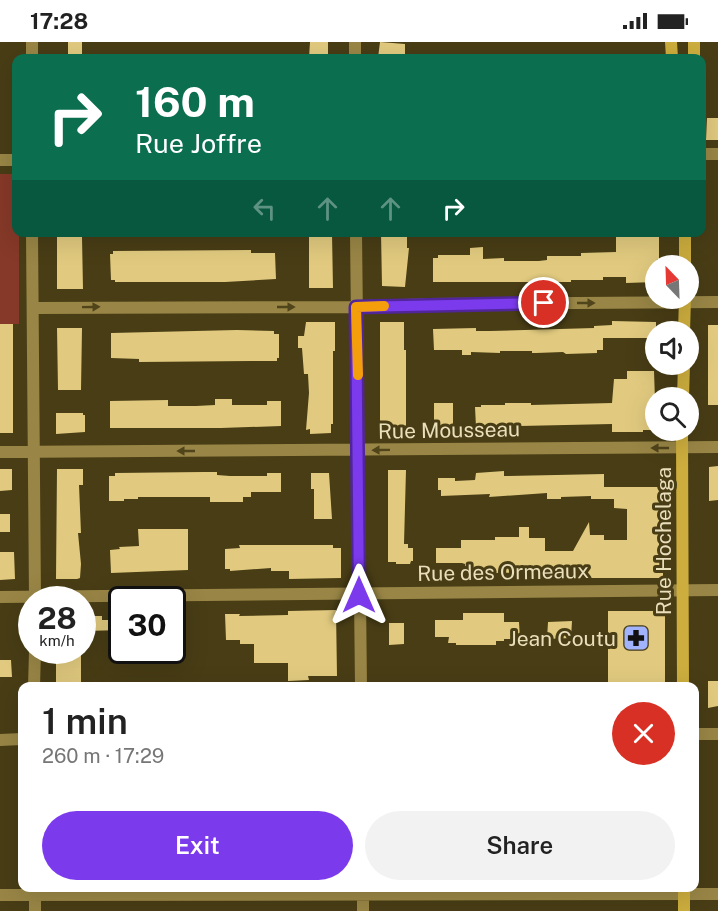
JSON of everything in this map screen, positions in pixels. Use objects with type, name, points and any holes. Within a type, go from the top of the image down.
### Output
[{"type":"main road","points":[[685,237],[685,255]]},
{"type":"main road","name":"Rue Hochelaga","points":[[682,441],[683,682]]},
{"type":"main road","points":[[684,892],[684,911]]},
{"type":"street","points":[[32,237],[35,586]]},
{"type":"street","points":[[357,237],[360,682]]},
{"type":"street","points":[[33,308],[356,307],[645,301]]},
{"type":"street","points":[[699,301],[718,302]]},
{"type":"street","name":"Rue Mousseau","points":[[0,452],[718,447]]},
{"type":"street","name":"Rue des Ormeaux","points":[[96,598],[428,592],[718,590]]},
{"type":"street","name":"Rue des Ormeaux","points":[[0,597],[18,598]]},
{"type":"street","points":[[34,664],[34,682]]},
{"type":"street","points":[[699,734],[718,734]]},
{"type":"street","points":[[0,740],[18,740]]},
{"type":"street","points":[[0,895],[35,892],[35,911]]},
{"type":"street","points":[[363,892],[363,911]]},
{"type":"street","points":[[695,892],[718,894]]},
{"type":"shaded area","points":[[0,174],[12,174],[12,237],[19,237],[19,324],[0,324]]},
{"type":"building","points":[[68,42],[82,42],[82,54],[68,54]]},
{"type":"building","points":[[310,42],[328,42],[328,54],[309,54]]},
{"type":"building","points":[[380,42],[405,44],[405,54],[378,54]]},
{"type":"building","points":[[707,118],[718,118],[718,140],[706,140]]},
{"type":"building","points":[[57,237],[82,237],[83,289],[57,289]]},
{"type":"building","points":[[309,237],[332,237],[333,288],[309,288]]},
{"type":"building","points":[[381,237],[407,237],[407,248],[409,248],[405,287],[382,286]]},
{"type":"building","points":[[616,237],[659,237],[659,255],[645,255],[645,282],[626,283],[626,277],[603,277],[603,280],[571,280],[571,282],[433,282],[433,258],[438,258],[438,255],[470,255],[470,248],[483,247],[483,259],[504,258],[504,261],[539,261],[547,260],[547,256],[581,256],[581,253],[616,252]]},
{"type":"building","points":[[251,250],[251,253],[275,253],[276,279],[225,282],[115,282],[111,280],[110,254],[113,254],[113,251]]},
{"type":"building","points":[[612,321],[645,322],[645,338],[603,338],[603,350],[597,350],[597,353],[500,351],[500,353],[471,352],[471,355],[462,355],[462,350],[434,350],[433,329],[476,328],[476,331],[490,331],[594,328],[594,326],[612,325]]},
{"type":"building","points":[[306,322],[335,322],[331,433],[310,434],[310,429],[306,430],[308,374],[304,374],[302,348],[298,348],[298,336],[304,336]]},
{"type":"building","points":[[380,322],[404,322],[406,427],[380,427]]},
{"type":"building","points":[[0,324],[13,324],[13,433],[0,433]]},
{"type":"building","points":[[708,325],[718,325],[718,405],[708,405]]},
{"type":"building","points":[[57,328],[82,328],[81,390],[58,390]]},
{"type":"building","points":[[274,331],[274,334],[279,334],[277,361],[139,362],[139,359],[111,358],[111,333]]},
{"type":"building","points":[[627,371],[645,371],[645,375],[654,375],[655,387],[645,387],[645,430],[643,432],[612,432],[612,424],[476,427],[475,407],[481,407],[481,405],[612,403],[614,379],[627,379]]},
{"type":"building","points":[[215,399],[232,399],[232,405],[267,405],[267,401],[281,401],[281,426],[110,428],[110,401],[168,400],[168,406],[196,406],[215,405]]},
{"type":"building","points":[[434,403],[453,403],[453,426],[434,427]]},
{"type":"building","points":[[56,413],[83,413],[85,432],[56,434]]},
{"type":"building","points":[[718,466],[718,500],[709,501],[709,467]]},
{"type":"building","points":[[0,469],[12,469],[12,490],[0,491]]},
{"type":"building","points":[[57,469],[83,469],[83,485],[79,485],[81,533],[78,533],[81,564],[80,578],[77,579],[56,579]]},
{"type":"building","points":[[388,470],[406,470],[404,544],[408,544],[408,548],[413,548],[413,561],[410,564],[388,562]]},
{"type":"building","points":[[504,471],[504,476],[604,474],[604,487],[660,487],[659,551],[663,564],[663,578],[590,578],[590,576],[576,576],[576,572],[492,573],[491,568],[465,568],[465,564],[462,563],[436,563],[436,548],[461,548],[461,540],[519,537],[519,527],[529,527],[529,538],[545,538],[545,551],[573,551],[589,522],[590,535],[604,535],[604,540],[627,540],[627,509],[614,508],[614,499],[591,499],[591,496],[547,499],[547,493],[489,497],[490,494],[441,496],[441,490],[438,490],[438,478],[455,478],[455,481],[475,480],[476,473]]},
{"type":"building","points":[[217,472],[217,475],[230,476],[267,476],[267,473],[281,473],[281,492],[251,492],[251,497],[243,497],[243,502],[210,502],[210,497],[138,497],[138,499],[124,499],[124,501],[109,501],[109,476],[115,476],[115,473]]},
{"type":"building","points":[[311,473],[329,473],[332,519],[314,519],[314,489],[311,489]]},
{"type":"building","points":[[0,514],[10,514],[10,532],[0,532]]},
{"type":"building","points":[[138,529],[188,529],[188,570],[111,573],[110,550],[139,546]]},
{"type":"building","points":[[239,545],[333,545],[333,548],[341,548],[341,578],[289,579],[289,571],[271,571],[271,568],[230,571],[230,569],[225,569],[225,549],[240,548]]},
{"type":"building","points":[[0,552],[14,552],[15,579],[0,580]]},
{"type":"building","points":[[336,610],[337,676],[308,676],[309,680],[288,681],[288,663],[254,663],[254,644],[240,644],[240,640],[226,640],[225,614],[288,615],[288,611]]},
{"type":"building","name":"Jean Coutu","points":[[608,611],[665,611],[665,682],[608,682]]},
{"type":"building","points":[[463,613],[504,613],[504,622],[519,622],[520,639],[496,641],[496,645],[456,645],[456,643],[448,643],[449,637],[435,637],[435,620],[463,620]]},
{"type":"building","points":[[96,616],[102,616],[102,620],[108,620],[108,630],[96,631]]},
{"type":"building","points":[[572,621],[571,638],[547,639],[548,622]]},
{"type":"building","points":[[389,623],[404,623],[404,644],[389,645]]},
{"type":"building","points":[[0,660],[11,660],[12,677],[0,677]]},
{"type":"building","points":[[56,664],[81,664],[81,682],[56,682]]},
{"type":"building","points":[[708,681],[718,681],[718,706],[708,708]]},
{"type":"slow traffic","points":[[358,375],[356,307],[384,306]]},
{"type":"place","name":"Jean Coutu","points":[[636,638]]},
{"type":"route","points":[[359,595],[356,307],[544,303]]}]
